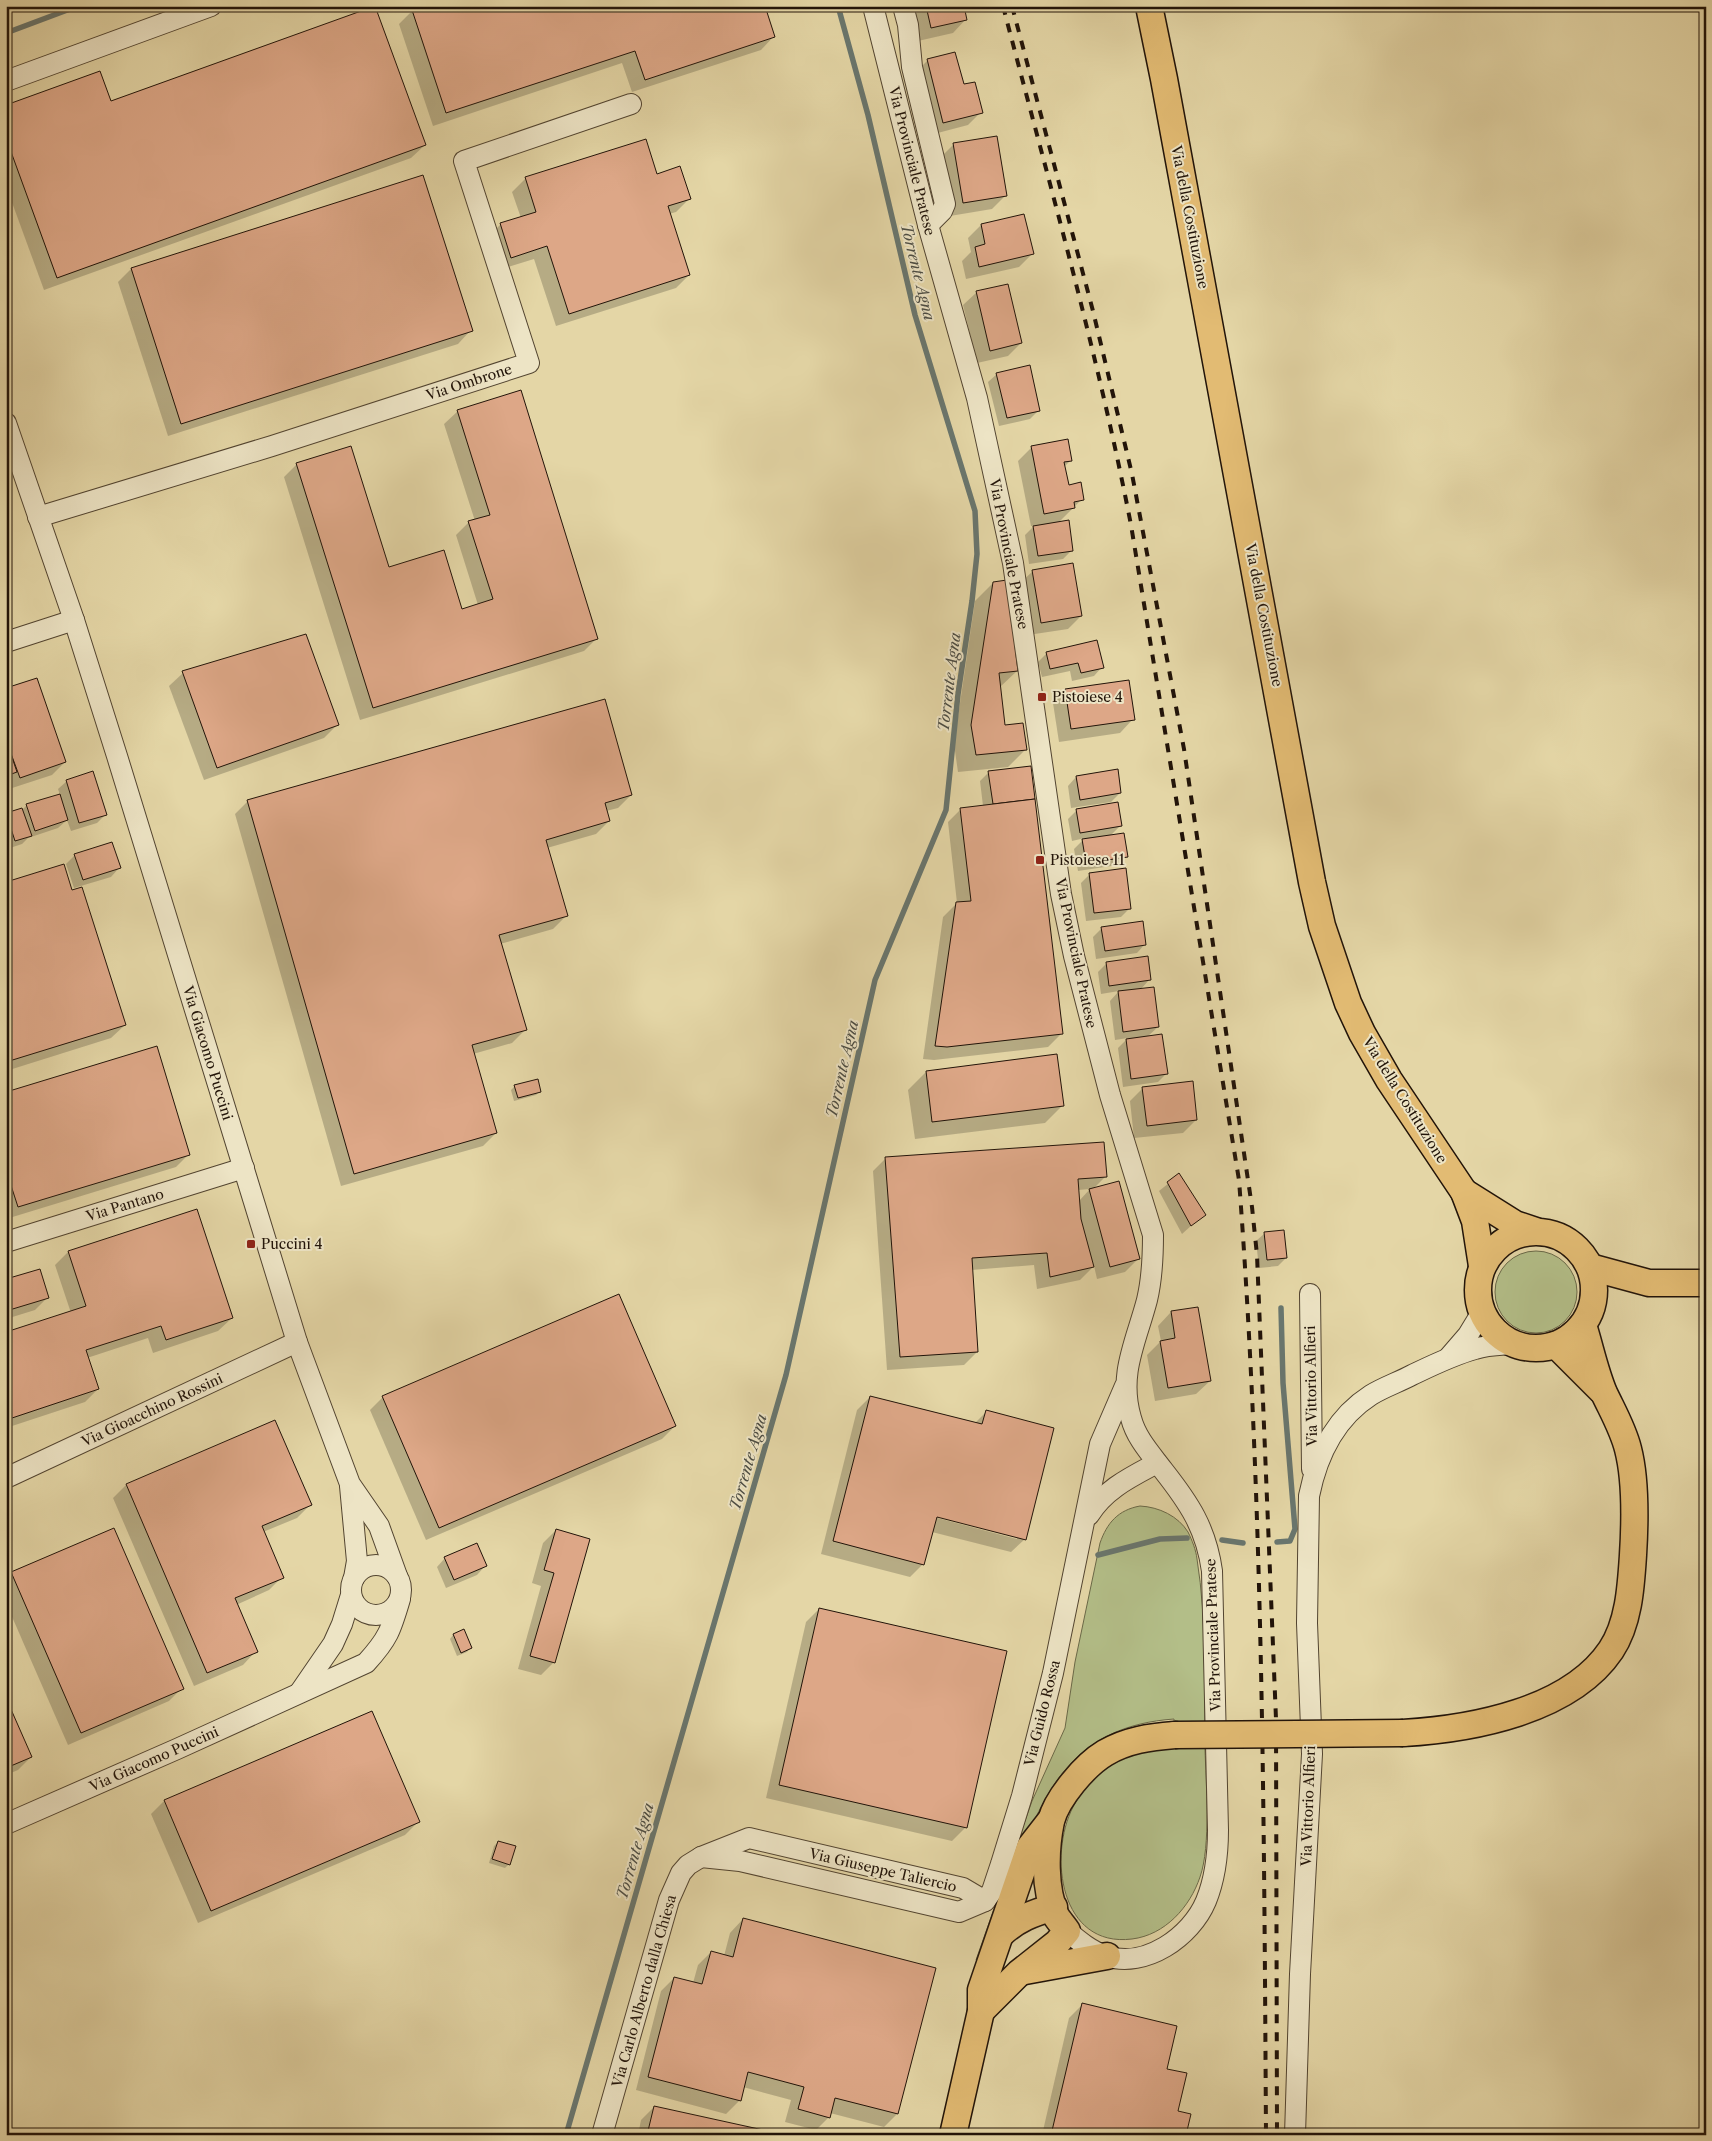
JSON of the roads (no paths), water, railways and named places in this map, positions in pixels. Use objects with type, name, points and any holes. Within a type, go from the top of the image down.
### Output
[{"type":"main road","name":"Via della Costituzione","points":[[1149,6],[1312,882],[1322,926],[1339,979],[1362,1033],[1389,1080],[1464,1192]]},
{"type":"main road","points":[[1464,1192],[1515,1224],[1558,1236],[1577,1248],[1590,1267],[1593,1278],[1594,1299],[1590,1313],[1575,1333],[1556,1345],[1542,1348],[1527,1348],[1513,1344],[1501,1337],[1489,1325],[1482,1312],[1477,1288],[1482,1266],[1475,1222],[1464,1192]]},
{"type":"main road","points":[[1482,1266],[1504,1240],[1519,1234],[1536,1231]]},
{"type":"main road","points":[[1590,1267],[1649,1283],[1706,1283]]},
{"type":"main road","points":[[1594,1299],[1649,1283]]},
{"type":"main road","name":"Via Provinciale Pratese","points":[[1067,1931],[1057,1916],[1054,1907],[1047,1866],[1052,1820],[1061,1798],[1088,1767],[1103,1754],[1119,1745],[1146,1737],[1175,1735],[1403,1733],[1439,1730],[1485,1721],[1561,1695],[1597,1668],[1612,1649],[1622,1627],[1631,1576],[1634,1536],[1631,1468],[1628,1449],[1616,1416],[1604,1392],[1583,1324]]},
{"type":"main road","name":"Via Provinciale Pratese","points":[[1556,1345],[1604,1392]]},
{"type":"main road","points":[[953,2135],[981,2011],[981,1990],[1030,1847],[1052,1820]]},
{"type":"main road","points":[[1001,1934],[1026,1915],[1054,1907]]},
{"type":"main road","points":[[981,2011],[1019,1972],[1056,1943],[1067,1931]]},
{"type":"main road","points":[[1019,1972],[1107,1956]]},
{"type":"street","points":[[6,81],[211,6]]},
{"type":"street","name":"Via Provinciale Pratese","points":[[873,6],[928,226],[977,398],[1013,563],[1061,894],[1074,956],[1110,1095],[1153,1235],[1153,1256],[1148,1298],[1127,1367],[1125,1384],[1131,1419],[1139,1438],[1195,1514],[1209,1549],[1212,1571],[1216,1658],[1218,1848],[1210,1889],[1205,1903],[1193,1923],[1164,1948],[1145,1955],[1124,1958],[1107,1956],[1085,1946],[1067,1931]]},
{"type":"street","points":[[903,6],[908,25],[912,67],[945,204],[942,211],[928,226]]},
{"type":"street","name":"Via Ombrone","points":[[38,517],[272,446],[529,363],[464,160],[631,104]]},
{"type":"street","name":"Via Giacomo Puccini","points":[[6,423],[74,620],[298,1342],[350,1484],[379,1526],[396,1576]]},
{"type":"street","points":[[6,642],[74,620]]},
{"type":"street","name":"Via Pantano","points":[[6,1242],[244,1168]]},
{"type":"street","name":"Via Vittorio Alfieri","points":[[1295,2135],[1300,1974],[1312,1754],[1307,1623],[1309,1496],[1312,1478],[1310,1294]]},
{"type":"street","name":"Via Vittorio Alfieri","points":[[1449,1357],[1468,1335],[1482,1312]]},
{"type":"street","name":"Via Gioacchino Rossini","points":[[6,1478],[298,1342]]},
{"type":"street","name":"Via Vittorio Alfieri","points":[[1312,1478],[1318,1462],[1336,1429],[1357,1405],[1372,1395],[1449,1357],[1477,1348],[1513,1344]]},
{"type":"street","name":"Via Guido Rossa","points":[[985,1901],[992,1891],[1022,1796],[1053,1673],[1100,1444],[1125,1384]]},
{"type":"street","name":"Via Guido Rossa","points":[[1085,1521],[1096,1502],[1109,1491],[1158,1463]]},
{"type":"street","name":"Via Giacomo Puccini","points":[[300,1693],[333,1644],[342,1624],[353,1587],[357,1561],[350,1484]]},
{"type":"street","points":[[375,1565],[391,1570],[396,1576],[400,1583],[400,1599],[390,1612],[374,1616],[360,1609],[353,1587],[366,1567],[375,1565]]},
{"type":"street","name":"Via Giacomo Puccini","points":[[6,1824],[366,1663],[385,1643],[400,1599]]},
{"type":"street","name":"Via Giuseppe Taliercio","points":[[701,1857],[740,1861],[959,1912],[985,1901]]},
{"type":"street","name":"Via Carlo Alberto dalla Chiesa","points":[[602,2135],[669,1900],[681,1873],[701,1857]]},
{"type":"waterway","points":[[6,33],[78,6]]},
{"type":"waterway","name":"Torrente Agna","points":[[566,2135],[786,1375],[875,980],[946,810],[958,694],[977,554],[975,511],[915,315],[868,115],[838,6]]},
{"type":"waterway","points":[[1277,1542],[1290,1541],[1295,1529],[1283,1383],[1281,1308]]},
{"type":"waterway","points":[[1098,1555],[1160,1539],[1187,1538]]},
{"type":"waterway","points":[[1222,1540],[1243,1543]]},
{"type":"railway","points":[[1003,6],[1087,329],[1118,460],[1131,525],[1239,1180],[1247,1299],[1258,1538],[1263,1776],[1266,2135]]},
{"type":"railway","points":[[1012,6],[1093,311],[1132,474],[1184,749],[1252,1207],[1257,1255],[1276,1719],[1277,2135]]},
{"type":"place","name":"Pistoiese 4","points":[[1042,697]]},
{"type":"place","name":"Pistoiese 11","points":[[1040,860]]},
{"type":"place","name":"Puccini 4","points":[[251,1244]]}]
